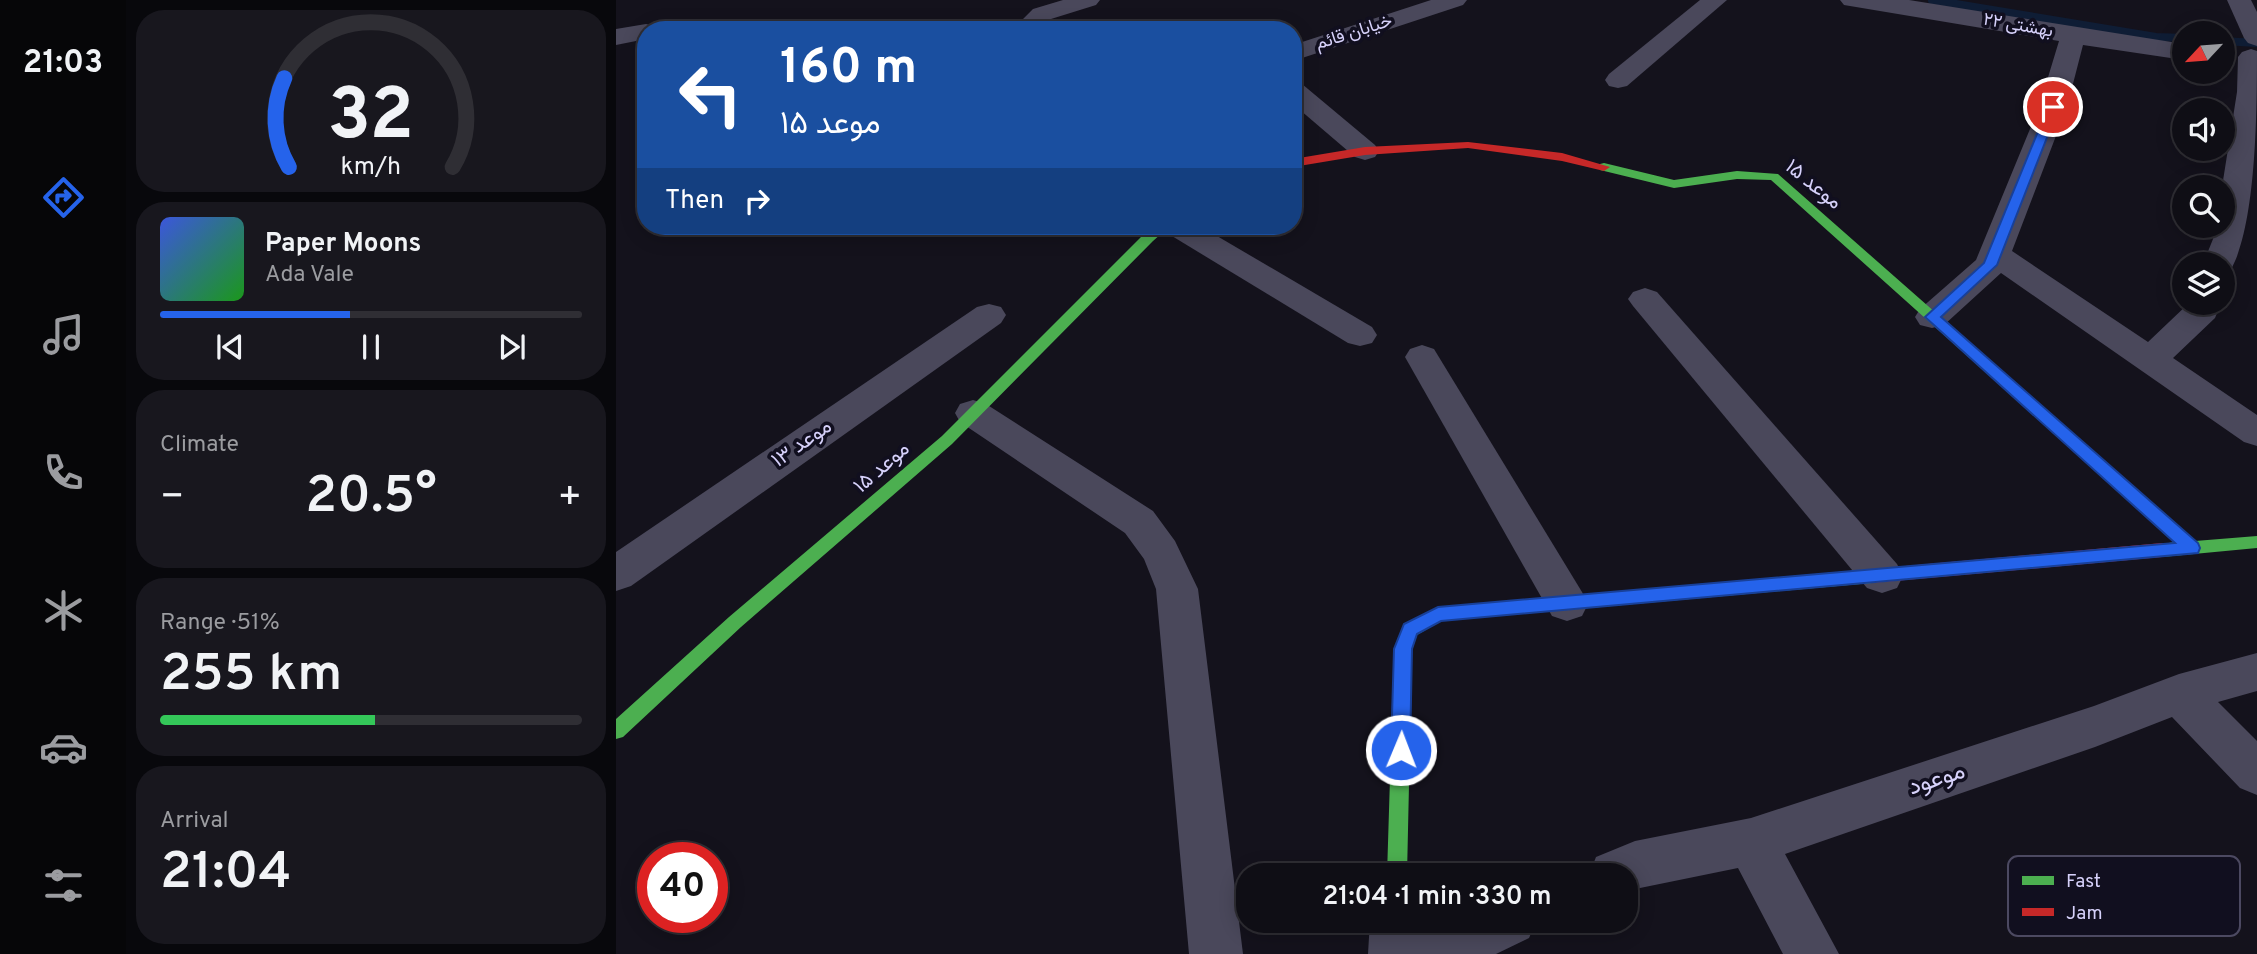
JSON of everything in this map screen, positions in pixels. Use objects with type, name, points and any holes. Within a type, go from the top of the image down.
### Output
[{"type":"street","points":[[1033,21],[1042,14],[1088,0]]},
{"type":"street","name":"خیابان قائم","points":[[1302,50],[1455,0]]},
{"type":"street","points":[[1618,80],[1715,0]]},
{"type":"street","name":"بهشتی ۲۲","points":[[1852,0],[1891,4],[2172,50]]},
{"type":"street","points":[[2224,252],[2229,239],[2255,47],[2239,0]]},
{"type":"street","points":[[616,37],[637,32]]},
{"type":"street","points":[[1932,317],[1990,265],[2053,107],[2073,36]]},
{"type":"street","points":[[2235,52],[2255,47]]},
{"type":"street","points":[[1302,98],[1365,151]]},
{"type":"street","name":"موعد ۱۵","points":[[1302,162],[1365,151],[1468,145],[1562,157],[1674,184],[1764,174],[1782,181],[2192,548]]},
{"type":"street","name":"موعد ۱۵","points":[[616,731],[735,622],[947,440],[1152,235]]},
{"type":"street","points":[[1193,235],[1360,335]]},
{"type":"street","points":[[1995,254],[2257,433]]},
{"type":"street","points":[[1645,299],[1882,576]]},
{"type":"street","name":"موعد ۱۳","points":[[616,574],[989,315]]},
{"type":"street","points":[[2150,360],[2198,315]]},
{"type":"street","points":[[1422,357],[1567,604]]},
{"type":"street","points":[[973,413],[1139,522],[1161,552],[1177,589],[1216,954]]},
{"type":"street","points":[[1397,863],[1403,649],[1410,630],[1438,614],[2257,542]]},
{"type":"street","name":"موعود","points":[[1638,864],[1751,842],[2095,726],[2179,694],[2257,672]]},
{"type":"street","points":[[2179,694],[2257,773]]},
{"type":"street","points":[[1751,842],[1812,954]]},
{"type":"street","points":[[1395,954],[1396,933]]},
{"type":"street","points":[[1436,954],[1482,933]]},
{"type":"waterway","points":[[1932,0],[2172,38]]},
{"type":"waterway","points":[[2235,42],[2257,43]]},
{"type":"traffic: fast","points":[[1604,167],[1674,184],[1737,175],[1774,177],[2192,548]]},
{"type":"traffic: fast","points":[[616,731],[735,622],[947,440],[1152,235]]},
{"type":"traffic: fast","points":[[2162,550],[2257,542]]},
{"type":"traffic: fast","points":[[1397,863],[1403,649],[1410,630],[1438,614],[1872,576]]},
{"type":"traffic: jam","points":[[1302,162],[1365,151],[1468,145],[1562,157],[1604,167]]},
{"type":"traffic: jam","points":[[1872,576],[2162,550]]},
{"type":"route","points":[[1401,750],[1403,649],[1410,630],[1438,614],[2192,548],[1932,317],[1990,265],[2053,107]]}]
